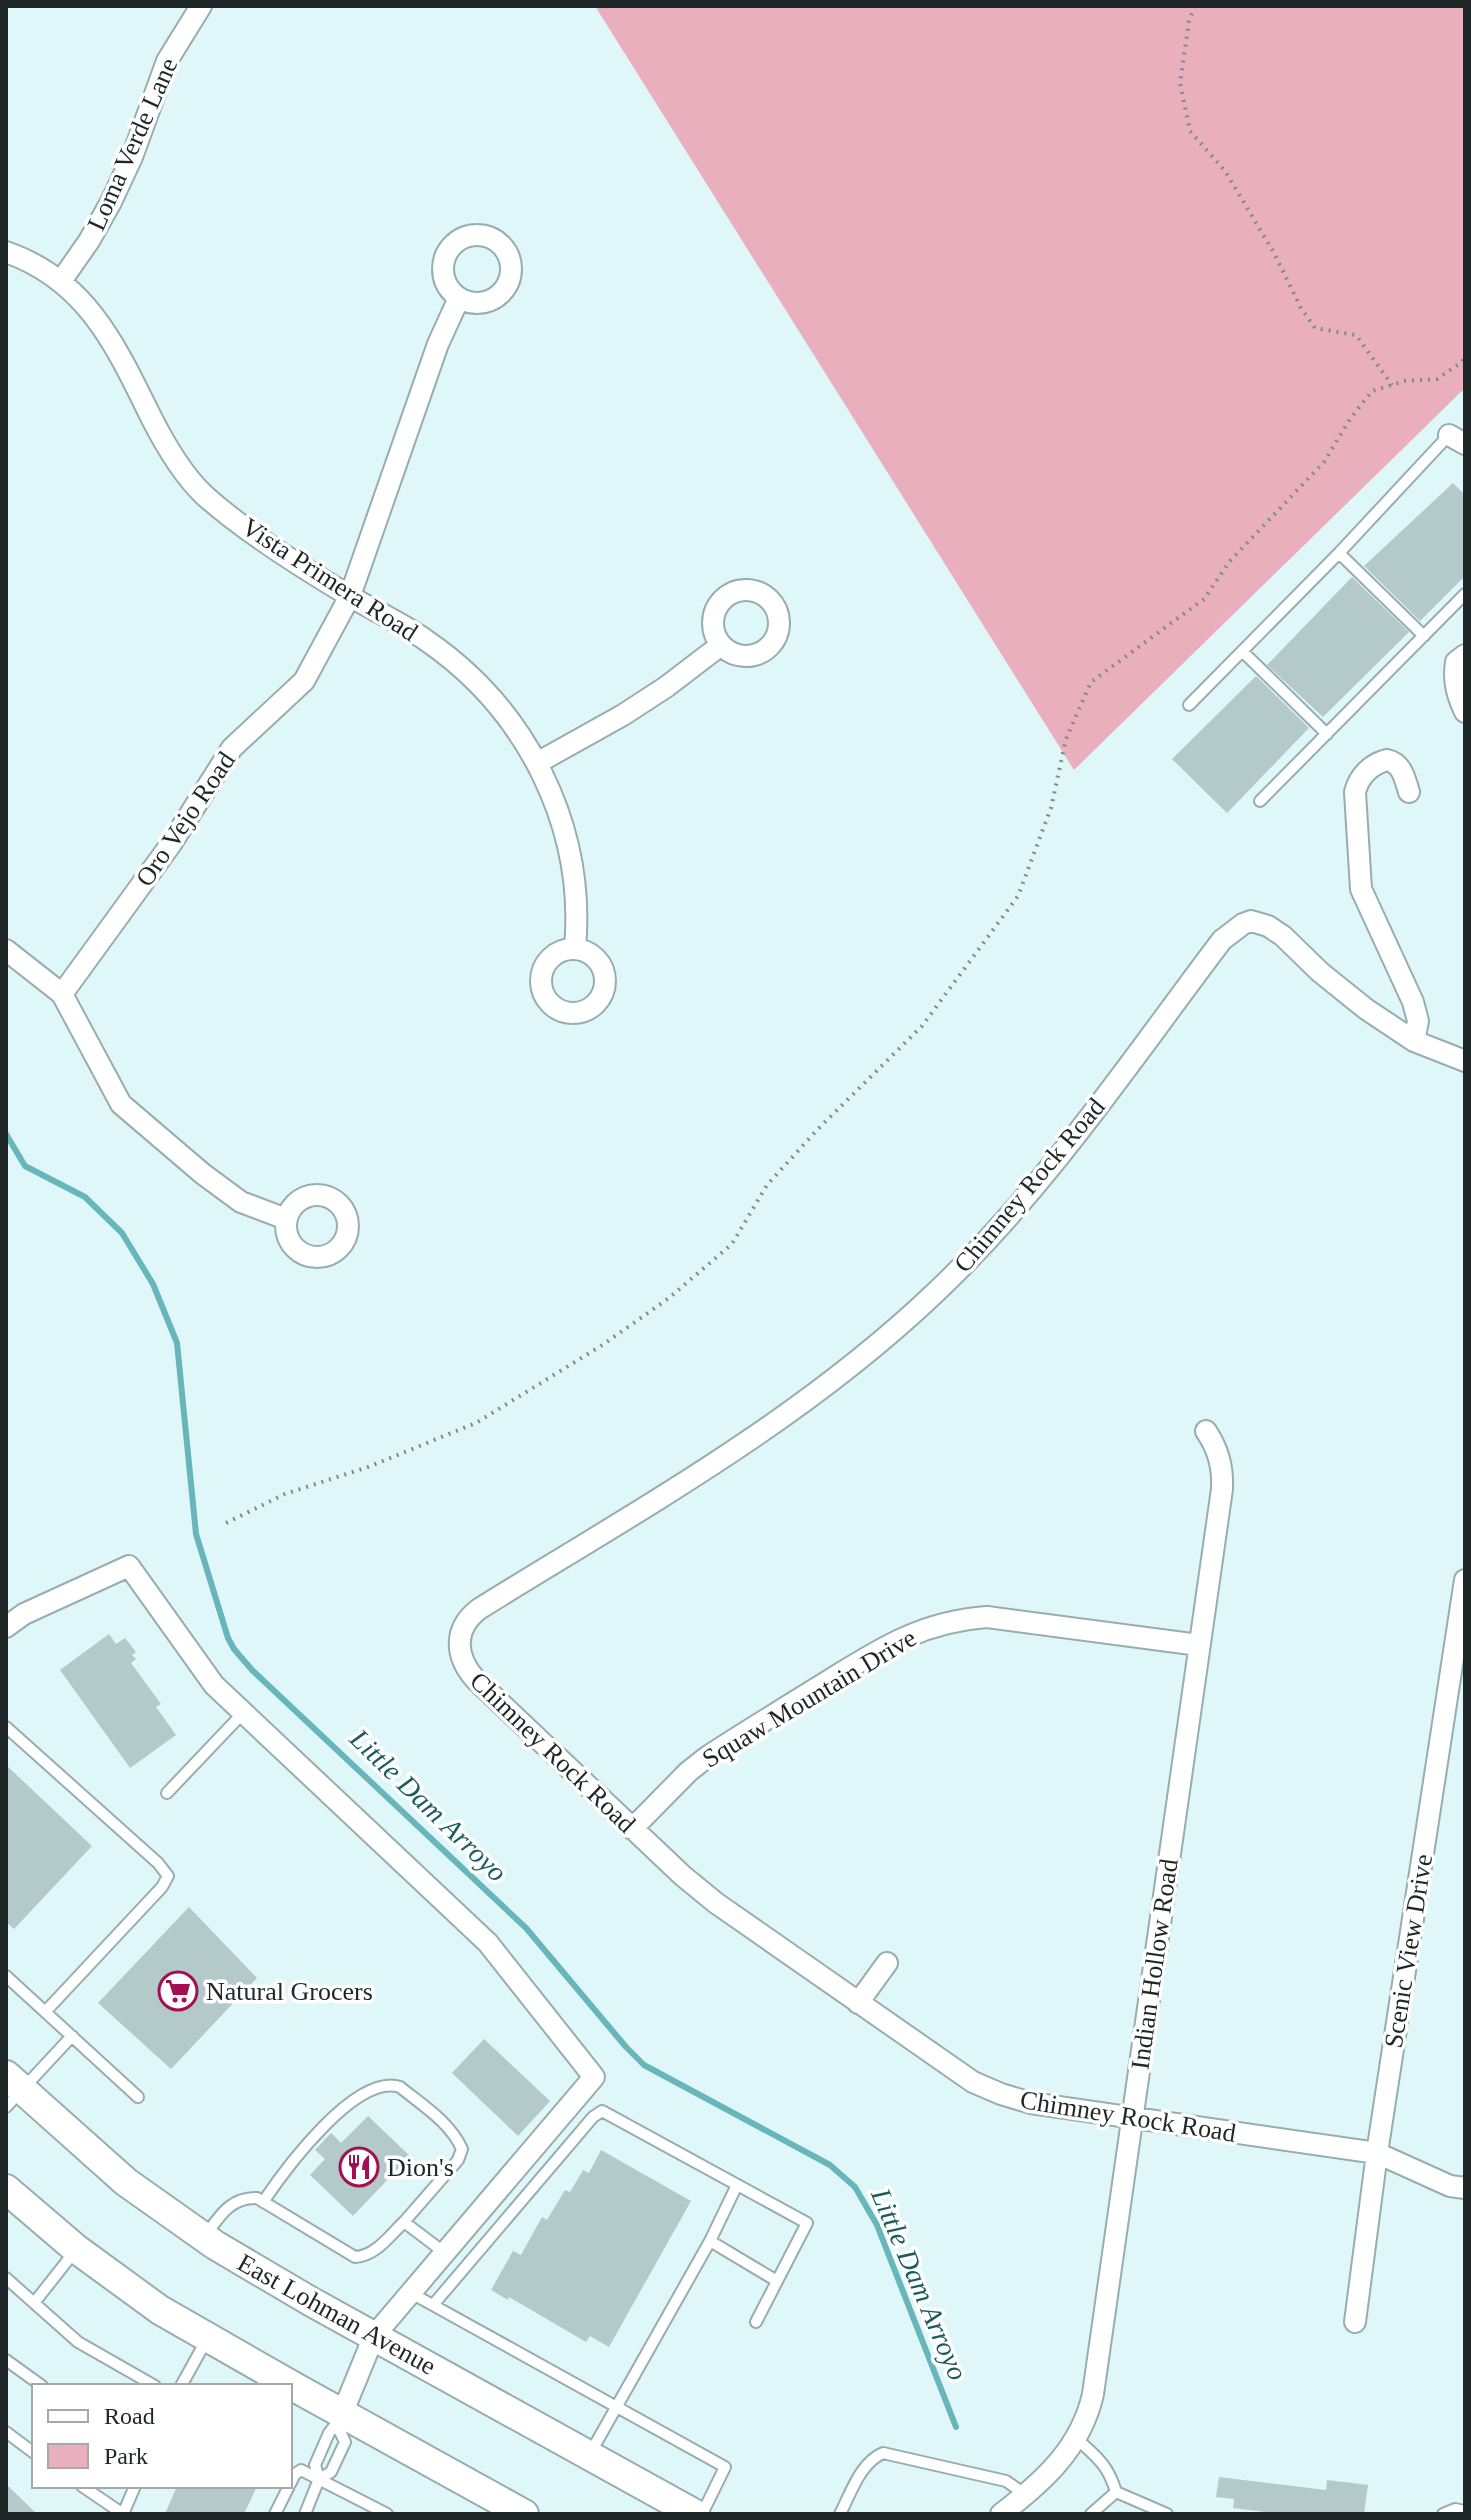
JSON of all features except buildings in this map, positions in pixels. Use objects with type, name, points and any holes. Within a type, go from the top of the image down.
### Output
[{"type":"main road","name":"East Lohman Avenue","points":[[11,2091],[126,2182],[204,2237],[374,2336],[695,2514]]},
{"type":"main road","points":[[6,2189],[76,2249],[130,2289],[281,2384]]},
{"type":"main road","points":[[292,2391],[339,2420],[524,2514]]},
{"type":"street","name":"Loma Verde Lane","points":[[61,281],[95,232],[111,202],[132,157],[167,61],[201,6]]},
{"type":"street","name":"Vista Primera Road","points":[[6,252],[61,281],[82,299],[99,320],[166,444],[204,494],[271,546],[414,632],[460,667],[502,711],[537,763],[556,806],[571,858],[577,911],[575,948]]},
{"type":"street","name":"Oro Vejo Road","points":[[62,994],[171,844],[232,748],[304,681],[350,596],[438,344],[459,298]]},
{"type":"street","points":[[537,763],[623,715],[721,645]]},
{"type":"street","points":[[1465,655],[1456,662],[1454,676],[1457,697],[1465,712]]},
{"type":"street","points":[[1409,792],[1397,765],[1387,760],[1361,777],[1355,792],[1361,889],[1416,1011],[1418,1021],[1414,1041],[1465,1061]]},
{"type":"street","name":"Chimney Rock Road","points":[[1414,1041],[1349,996],[1276,931],[1251,921],[1235,928],[1222,940],[1021,1204],[975,1254],[901,1325],[841,1375],[758,1435],[479,1609],[467,1620],[460,1633],[459,1649],[469,1672],[632,1829],[716,1903],[959,2074],[1001,2094],[1031,2103],[1377,2153],[1450,2186],[1465,2188]]},
{"type":"street","points":[[6,950],[62,994],[121,1104],[241,1202],[286,1219]]},
{"type":"street","name":"Indian Hollow Road","points":[[1001,2514],[1051,2472],[1087,2418],[1093,2394],[1223,1478],[1219,1454],[1206,1431]]},
{"type":"street","points":[[6,1627],[24,1614],[129,1566],[214,1685],[488,1943],[594,2077],[374,2336],[339,2420]]},
{"type":"street","name":"Scenic View Drive","points":[[1355,2322],[1377,2153],[1465,1580]]},
{"type":"street","name":"Squaw Mountain Drive","points":[[632,1829],[707,1757],[880,1649],[926,1627],[957,1620],[1000,1618],[1199,1645]]},
{"type":"street","points":[[858,2003],[887,1963]]},
{"type":"lane","points":[[1189,705],[1339,553],[1457,440]]},
{"type":"lane","points":[[1339,553],[1424,636]]},
{"type":"lane","points":[[1260,801],[1465,594]]},
{"type":"lane","points":[[1242,651],[1327,734]]},
{"type":"lane","points":[[167,1793],[243,1713]]},
{"type":"lane","points":[[6,1727],[158,1863],[168,1876],[162,1887],[45,2012]]},
{"type":"lane","points":[[6,1976],[138,2097]]},
{"type":"lane","points":[[11,2091],[72,2036]]},
{"type":"lane","points":[[204,2237],[235,2201],[246,2197],[257,2198],[263,2202],[355,2257],[365,2257],[404,2222],[458,2160],[462,2149],[457,2136],[446,2125],[400,2087],[381,2085],[347,2105],[313,2139],[263,2202]]},
{"type":"lane","points":[[433,2305],[593,2117],[602,2111],[807,2223],[756,2322]]},
{"type":"lane","points":[[589,2455],[710,2241],[737,2185]]},
{"type":"lane","points":[[404,2222],[445,2253]]},
{"type":"lane","points":[[710,2241],[777,2281]]},
{"type":"lane","points":[[34,2303],[76,2249]]},
{"type":"lane","points":[[6,2278],[78,2342],[152,2384]]},
{"type":"lane","points":[[411,2293],[725,2467],[702,2514]]},
{"type":"lane","points":[[182,2384],[207,2338]]},
{"type":"lane","points":[[6,2360],[39,2384]]},
{"type":"lane","points":[[319,2479],[331,2472],[345,2442],[339,2420]]},
{"type":"lane","points":[[305,2514],[319,2479],[315,2465],[329,2433],[339,2420]]},
{"type":"lane","points":[[6,2432],[32,2452]]},
{"type":"lane","points":[[1076,2438],[1111,2474],[1116,2492]]},
{"type":"lane","points":[[840,2514],[865,2466],[883,2453],[1006,2481],[1026,2495]]},
{"type":"lane","points":[[292,2481],[301,2470],[387,2514]]},
{"type":"lane","points":[[85,2488],[123,2514],[134,2488]]},
{"type":"lane","points":[[275,2514],[288,2488]]},
{"type":"lane","points":[[1091,2514],[1116,2492]]},
{"type":"lane","points":[[1116,2492],[1167,2514]]},
{"type":"lane","points":[[1443,2514],[1455,2509],[1465,2511]]},
{"type":"path","points":[[1195,6],[1189,21],[1180,83],[1190,131],[1225,171],[1315,328],[1356,335],[1392,385]]},
{"type":"path","points":[[226,1523],[285,1494],[368,1467],[476,1423],[604,1344],[669,1298],[732,1244],[767,1185],[817,1130],[922,1026],[1018,896],[1051,808],[1066,739],[1091,682],[1204,599],[1230,561],[1324,462],[1350,419],[1372,391],[1405,381],[1437,379],[1462,362],[1465,355]]},
{"type":"green space","points":[[595,6],[1465,6],[1465,388],[1074,770]]},
{"type":"waterway","name":"Little Dam Arroyo","points":[[6,1134],[25,1166],[85,1197],[122,1233],[153,1284],[177,1343],[196,1534],[234,1649],[252,1670],[526,1928],[644,2065],[830,2165],[855,2187],[877,2225],[956,2427]]},
{"type":"place","name":"Natural Grocers","points":[[178,1991]]},
{"type":"place","name":"Dion's","points":[[359,2167]]}]
